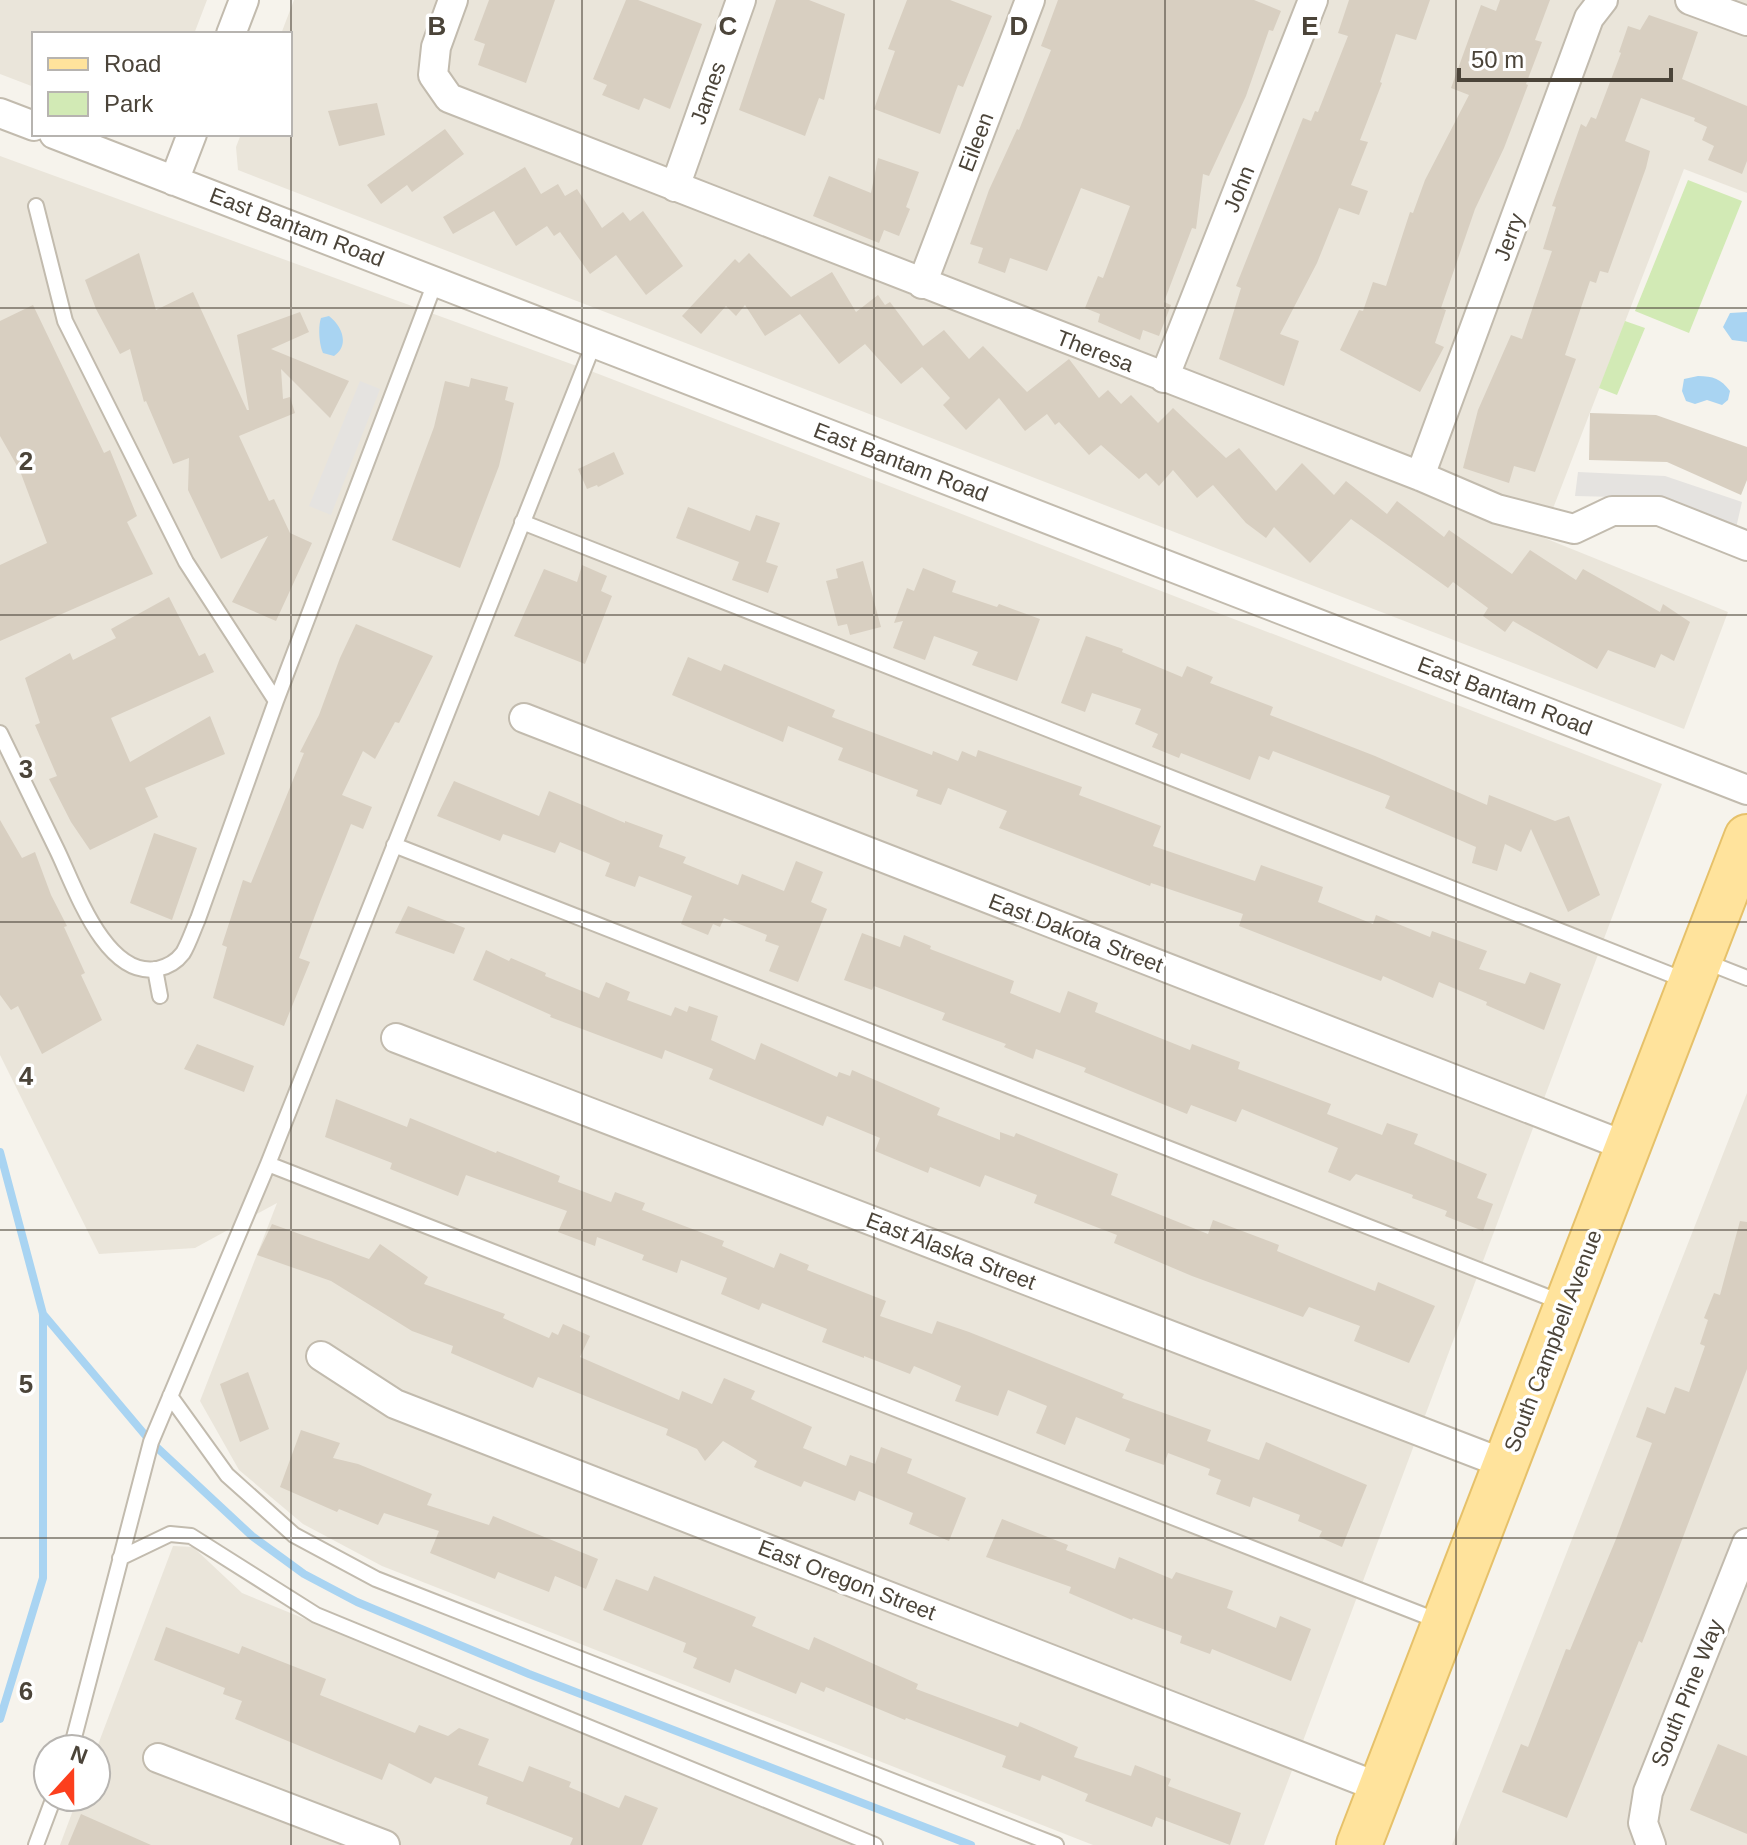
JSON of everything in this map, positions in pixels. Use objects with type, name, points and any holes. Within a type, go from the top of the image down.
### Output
[{"type":"main road","name":"South Campbell Avenue","points":[[1359,1845],[1747,837]]},
{"type":"street","points":[[232,32],[244,0]]},
{"type":"street","name":"Theresa","points":[[453,0],[436,47],[433,75],[449,98],[1420,476],[1497,509],[1574,529],[1612,511],[1659,511],[1747,546]]},
{"type":"street","name":"James","points":[[675,187],[741,0]]},
{"type":"street","name":"Eileen","points":[[922,284],[1030,0]]},
{"type":"street","name":"John","points":[[1164,378],[1313,0]]},
{"type":"street","name":"Jerry","points":[[1420,476],[1589,18],[1603,0]]},
{"type":"street","points":[[1690,0],[1747,21]]},
{"type":"street","points":[[0,113],[32,125]]},
{"type":"street","name":"East Bantam Road","points":[[59,136],[1747,790]]},
{"type":"street","points":[[174,181],[191,136]]},
{"type":"street","name":"East Dakota Street","points":[[524,718],[1628,1147]]},
{"type":"street","name":"East Alaska Street","points":[[396,1038],[1505,1464]]},
{"type":"street","name":"East Oregon Street","points":[[321,1356],[395,1404],[1381,1788]]},
{"type":"street","name":"South Pine Way","points":[[1648,1844],[1643,1823],[1648,1792],[1747,1543]]},
{"type":"street","points":[[158,1758],[385,1845]]},
{"type":"lane","points":[[36,206],[65,321],[186,562],[276,701]]},
{"type":"lane","points":[[0,733],[86,909],[109,948],[120,960],[134,967],[155,969],[177,960],[184,951],[436,280]]},
{"type":"lane","points":[[75,1733],[151,1442],[268,1164],[594,343]]},
{"type":"lane","points":[[522,522],[1696,971],[1747,978]]},
{"type":"lane","points":[[394,845],[1567,1304]]},
{"type":"lane","points":[[155,969],[160,996]]},
{"type":"lane","points":[[268,1164],[1445,1623]]},
{"type":"lane","points":[[170,1396],[227,1475],[294,1535],[376,1579],[1056,1845]]},
{"type":"lane","points":[[120,1558],[170,1534],[191,1536],[316,1615],[875,1845]]},
{"type":"lane","points":[[36,1845],[48,1813]]},
{"type":"shaded area","points":[[0,0],[207,0],[195,32],[32,32],[32,86],[0,74]]},
{"type":"shaded area","points":[[294,0],[1747,0],[1747,193],[1684,169],[1542,537],[1728,612],[1684,729],[238,170],[236,147],[240,136],[292,136],[292,32],[282,32]]},
{"type":"shaded area","points":[[0,156],[596,373],[1662,784],[1264,1845],[1093,1845],[382,1566],[303,1524],[239,1470],[200,1401],[277,1203],[195,1248],[99,1254],[0,1055]]},
{"type":"shaded area","points":[[360,381],[380,389],[331,515],[309,506]]},
{"type":"shaded area","points":[[1578,472],[1665,476],[1742,502],[1736,528],[1656,498],[1575,496]]},
{"type":"shaded area","points":[[1747,1093],[1747,1845],[1452,1845]]},
{"type":"shaded area","points":[[173,1546],[193,1547],[242,1593],[855,1845],[60,1845],[72,1813],[112,1813],[112,1733],[102,1733]]},
{"type":"green space","points":[[1688,180],[1742,201],[1689,333],[1635,311]]},
{"type":"green space","points":[[1625,321],[1645,328],[1617,395],[1599,388]]},
{"type":"water","points":[[1747,312],[1747,342],[1732,340],[1723,327],[1730,313]]},
{"type":"water","points":[[329,316],[338,325],[343,341],[334,356],[323,353],[320,340],[321,318]]},
{"type":"water","points":[[1698,376],[1720,381],[1730,391],[1728,400],[1722,405],[1707,400],[1695,404],[1686,401],[1682,391],[1684,379]]},
{"type":"building","points":[[489,0],[555,0],[526,83],[478,65],[485,44],[474,40]]},
{"type":"building","points":[[626,0],[638,0],[702,24],[670,109],[644,98],[639,110],[602,95],[607,85],[593,79]]},
{"type":"building","points":[[776,0],[809,0],[845,14],[824,100],[819,98],[805,136],[739,110]]},
{"type":"building","points":[[907,0],[950,0],[992,16],[963,87],[958,85],[940,134],[874,109],[895,51],[888,49]]},
{"type":"building","points":[[1058,0],[1254,0],[1281,11],[1273,31],[1269,30],[1246,96],[1209,176],[1203,174],[1196,229],[1192,228],[1164,302],[1171,305],[1159,336],[1143,330],[1140,340],[1098,322],[1100,314],[1085,308],[1098,276],[1103,278],[1130,206],[1081,188],[1047,271],[1010,258],[1005,273],[978,263],[983,248],[970,244],[989,190],[1019,130],[1051,50],[1041,46]]},
{"type":"building","points":[[1349,0],[1430,0],[1416,40],[1396,34],[1382,83],[1360,140],[1368,142],[1351,185],[1368,191],[1359,215],[1339,208],[1317,263],[1280,334],[1299,341],[1284,386],[1219,359],[1241,288],[1236,286],[1303,118],[1311,121],[1315,111],[1318,112],[1348,36],[1338,33]]},
{"type":"building","points":[[1500,0],[1550,0],[1535,40],[1542,42],[1528,85],[1504,148],[1475,209],[1441,308],[1446,310],[1435,343],[1444,347],[1420,392],[1340,350],[1359,310],[1363,311],[1373,282],[1386,286],[1410,212],[1413,213],[1425,180],[1469,95],[1451,88],[1481,5],[1496,11]]},
{"type":"building","points":[[1649,15],[1698,32],[1682,79],[1747,106],[1747,161],[1742,174],[1708,160],[1714,146],[1702,140],[1707,127],[1694,121],[1695,118],[1641,98],[1625,141],[1650,151],[1646,168],[1608,273],[1600,271],[1596,283],[1590,281],[1565,355],[1576,359],[1535,472],[1514,466],[1509,483],[1463,468],[1478,410],[1511,335],[1522,339],[1552,251],[1543,249],[1556,207],[1552,206],[1581,124],[1586,127],[1591,117],[1596,119],[1628,26],[1640,30]]},
{"type":"building","points":[[377,103],[385,135],[339,146],[328,111]]},
{"type":"building","points":[[445,129],[464,154],[412,192],[407,185],[381,204],[367,185]]},
{"type":"building","points":[[878,158],[919,172],[906,207],[910,209],[899,236],[884,230],[879,243],[813,216],[829,176],[871,193]]},
{"type":"building","points":[[525,167],[541,194],[558,184],[565,196],[577,189],[602,228],[623,212],[630,221],[643,211],[683,266],[646,295],[616,255],[590,274],[560,232],[554,236],[547,226],[516,246],[494,211],[453,234],[443,217]]},
{"type":"building","points":[[139,253],[156,310],[193,292],[247,410],[237,335],[300,312],[309,332],[271,349],[349,381],[330,418],[281,369],[283,399],[290,397],[295,413],[239,436],[269,501],[274,499],[290,533],[312,543],[276,621],[232,602],[268,536],[221,559],[188,490],[189,458],[173,464],[144,402],[130,349],[120,354],[96,309],[85,280]]},
{"type":"building","points":[[749,253],[791,297],[832,272],[856,312],[878,295],[885,305],[890,302],[923,346],[944,330],[969,359],[983,346],[1027,392],[1069,359],[1099,398],[1108,390],[1121,404],[1131,395],[1158,423],[1173,408],[1226,458],[1239,448],[1276,491],[1302,463],[1334,495],[1346,481],[1387,514],[1397,501],[1444,537],[1449,530],[1512,574],[1530,550],[1576,580],[1583,569],[1660,612],[1663,604],[1690,622],[1674,661],[1661,654],[1655,668],[1608,650],[1597,669],[1513,621],[1505,632],[1483,616],[1488,608],[1453,582],[1448,588],[1351,519],[1310,563],[1274,527],[1266,538],[1246,523],[1213,485],[1197,498],[1173,470],[1159,486],[1146,473],[1139,479],[1101,445],[1089,455],[1059,422],[1055,425],[1047,414],[1025,431],[999,398],[966,430],[943,405],[950,398],[922,367],[901,384],[865,344],[839,364],[800,314],[765,336],[745,305],[736,316],[726,306],[701,334],[682,316],[735,259],[739,263]]},
{"type":"building","points":[[33,305],[104,453],[110,450],[137,516],[127,522],[153,574],[0,641],[0,565],[47,543],[20,471],[0,436],[0,321]]},
{"type":"building","points":[[471,378],[508,387],[505,400],[514,403],[499,466],[460,568],[392,540],[434,427],[445,381],[469,387]]},
{"type":"building","points":[[1590,413],[1656,415],[1747,447],[1747,480],[1741,495],[1667,462],[1589,460]]},
{"type":"building","points":[[614,452],[624,474],[587,489],[578,469]]},
{"type":"building","points":[[688,507],[750,531],[756,515],[780,523],[766,562],[778,566],[768,593],[732,580],[739,562],[676,538]]},
{"type":"building","points":[[863,561],[881,627],[850,635],[847,624],[838,626],[826,581],[838,578],[836,569]]},
{"type":"building","points":[[582,565],[607,576],[601,591],[612,596],[585,664],[514,636],[544,569],[577,582]]},
{"type":"building","points":[[923,568],[956,581],[952,592],[1040,619],[1017,681],[972,665],[978,652],[934,636],[925,660],[893,648],[903,621],[894,623],[907,588],[914,591]]},
{"type":"building","points":[[169,597],[199,656],[205,653],[214,672],[111,718],[130,762],[210,716],[225,754],[145,788],[158,817],[90,850],[71,822],[49,779],[57,776],[35,725],[40,723],[25,678],[70,653],[73,660],[116,638],[111,629]]},
{"type":"building","points":[[356,624],[433,656],[399,723],[395,722],[375,759],[363,751],[342,795],[372,807],[363,829],[351,824],[299,958],[310,962],[284,1026],[213,998],[227,947],[222,945],[243,880],[251,883],[304,753],[300,752],[319,715]]},
{"type":"building","points":[[1086,636],[1123,649],[1122,652],[1182,677],[1187,666],[1213,677],[1210,683],[1273,707],[1270,715],[1487,805],[1489,795],[1555,821],[1569,816],[1600,895],[1568,912],[1531,829],[1521,852],[1505,844],[1497,871],[1472,863],[1476,847],[1385,808],[1390,796],[1273,751],[1269,760],[1259,756],[1250,780],[1181,753],[1179,758],[1152,747],[1158,734],[1135,724],[1141,709],[1092,693],[1085,712],[1061,703]]},
{"type":"building","points":[[688,657],[721,671],[724,664],[835,710],[832,717],[932,755],[933,751],[958,761],[962,751],[976,757],[978,750],[1082,787],[1079,795],[1161,826],[1153,846],[1255,881],[1261,865],[1323,887],[1318,902],[1373,924],[1376,915],[1430,937],[1432,931],[1487,951],[1479,969],[1525,984],[1530,972],[1561,984],[1544,1030],[1439,982],[1433,998],[1383,976],[1381,981],[1239,926],[1243,914],[1151,883],[1150,886],[999,828],[1007,811],[948,788],[941,805],[916,796],[918,790],[838,760],[843,748],[788,726],[783,742],[672,695]]},
{"type":"building","points":[[454,781],[539,816],[549,791],[625,823],[663,835],[659,847],[686,857],[683,863],[738,885],[742,874],[784,891],[796,861],[823,872],[811,902],[827,909],[798,982],[769,971],[779,946],[765,941],[767,935],[724,918],[720,927],[713,924],[708,935],[681,924],[692,896],[639,876],[635,887],[605,876],[610,863],[560,842],[555,853],[503,834],[500,841],[437,816]]},
{"type":"building","points":[[0,820],[22,858],[35,852],[85,973],[81,975],[102,1020],[42,1054],[18,1006],[11,1010],[0,995]]},
{"type":"building","points":[[154,833],[197,848],[172,920],[130,903]]},
{"type":"building","points":[[408,906],[465,928],[454,954],[395,933]]},
{"type":"building","points":[[862,933],[900,947],[904,935],[931,946],[930,949],[1014,981],[1010,993],[1060,1013],[1068,991],[1098,1003],[1095,1012],[1190,1050],[1192,1044],[1240,1062],[1238,1069],[1331,1104],[1327,1114],[1382,1135],[1387,1123],[1418,1134],[1414,1144],[1487,1174],[1477,1198],[1493,1204],[1483,1231],[1445,1216],[1447,1211],[1412,1198],[1413,1195],[1356,1174],[1350,1181],[1328,1172],[1338,1148],[1242,1109],[1236,1122],[1191,1105],[1187,1114],[1084,1072],[1086,1068],[1036,1049],[1033,1059],[1004,1047],[1006,1044],[942,1020],[945,1013],[874,986],[872,990],[844,980]]},
{"type":"building","points":[[486,950],[509,961],[511,958],[599,998],[606,982],[630,992],[627,1000],[671,1016],[675,1007],[687,1012],[689,1006],[718,1016],[711,1040],[755,1060],[761,1043],[837,1077],[839,1072],[850,1076],[852,1070],[940,1108],[937,1115],[1000,1140],[1000,1132],[1014,1137],[1016,1133],[1118,1174],[1111,1195],[1208,1234],[1213,1220],[1279,1245],[1277,1251],[1375,1291],[1378,1282],[1435,1306],[1409,1363],[1354,1341],[1360,1326],[1309,1307],[1303,1317],[1192,1276],[1114,1243],[1117,1235],[1034,1203],[1037,1195],[985,1175],[980,1187],[930,1167],[928,1173],[875,1151],[880,1138],[827,1116],[823,1126],[709,1079],[713,1069],[665,1050],[662,1059],[550,1017],[473,980]]},
{"type":"building","points":[[197,1044],[254,1066],[244,1092],[184,1069]]},
{"type":"building","points":[[336,1099],[407,1127],[410,1118],[560,1176],[558,1182],[611,1202],[615,1192],[645,1203],[642,1210],[724,1241],[722,1246],[774,1268],[780,1253],[809,1265],[807,1270],[886,1301],[880,1316],[932,1334],[937,1321],[969,1332],[1124,1394],[1122,1398],[1211,1430],[1207,1441],[1259,1460],[1266,1442],[1367,1485],[1342,1547],[1319,1537],[1322,1531],[1298,1521],[1300,1515],[1253,1497],[1250,1507],[1216,1494],[1221,1480],[1208,1475],[1210,1469],[1168,1453],[1164,1465],[1125,1451],[1130,1439],[1076,1417],[1065,1445],[1036,1433],[1047,1406],[1008,1390],[998,1416],[955,1401],[961,1386],[914,1366],[910,1374],[822,1342],[827,1329],[762,1303],[759,1310],[721,1294],[727,1278],[681,1260],[677,1273],[642,1260],[644,1255],[597,1237],[595,1246],[558,1232],[567,1211],[466,1175],[458,1196],[390,1169],[392,1163],[325,1137]]},
{"type":"building","points":[[1740,1221],[1747,1222],[1747,1369],[1642,1643],[1639,1641],[1567,1818],[1502,1792],[1521,1744],[1528,1747],[1566,1649],[1570,1650],[1616,1539],[1652,1443],[1636,1437],[1647,1407],[1665,1414],[1675,1387],[1689,1392],[1705,1346],[1700,1344],[1708,1320],[1704,1318],[1714,1293],[1720,1295]]},
{"type":"building","points":[[272,1224],[369,1259],[380,1244],[428,1277],[424,1284],[505,1314],[503,1318],[549,1338],[552,1332],[558,1335],[563,1324],[590,1336],[580,1357],[679,1400],[682,1391],[712,1404],[724,1378],[755,1391],[751,1399],[812,1427],[803,1448],[846,1466],[850,1455],[875,1464],[881,1447],[912,1459],[907,1473],[966,1498],[949,1541],[909,1524],[913,1513],[859,1491],[855,1501],[804,1481],[801,1487],[754,1467],[757,1461],[723,1441],[705,1461],[697,1449],[666,1435],[668,1429],[538,1377],[533,1388],[451,1353],[453,1346],[412,1331],[331,1281],[257,1255]]},
{"type":"building","points":[[248,1372],[269,1429],[240,1442],[220,1384]]},
{"type":"building","points":[[301,1430],[340,1443],[333,1458],[358,1464],[432,1494],[427,1505],[489,1525],[493,1516],[598,1559],[586,1589],[555,1576],[549,1592],[498,1572],[495,1579],[430,1553],[439,1531],[384,1513],[378,1525],[339,1509],[337,1512],[280,1487]]},
{"type":"building","points":[[1002,1519],[1068,1545],[1066,1550],[1115,1569],[1119,1557],[1172,1579],[1176,1572],[1233,1591],[1227,1608],[1276,1628],[1280,1616],[1311,1629],[1291,1681],[1212,1649],[1210,1654],[1180,1643],[1182,1636],[1132,1620],[1069,1593],[1071,1587],[986,1557]]},
{"type":"building","points":[[654,1576],[756,1617],[752,1626],[809,1650],[814,1637],[918,1684],[916,1689],[1018,1727],[1020,1722],[1078,1747],[1074,1757],[1131,1776],[1135,1765],[1171,1779],[1168,1786],[1241,1813],[1230,1845],[1156,1817],[1152,1827],[1085,1801],[1088,1794],[1042,1775],[1040,1781],[1002,1767],[1006,1756],[905,1720],[826,1687],[824,1692],[801,1682],[796,1694],[735,1669],[730,1683],[693,1668],[697,1658],[683,1652],[686,1643],[603,1610],[616,1579],[648,1591]]},
{"type":"building","points":[[166,1627],[239,1654],[242,1646],[326,1679],[320,1695],[415,1733],[419,1725],[448,1736],[459,1728],[489,1739],[478,1765],[523,1782],[529,1766],[571,1782],[569,1787],[619,1808],[625,1795],[658,1808],[642,1845],[570,1845],[573,1838],[486,1804],[488,1797],[435,1777],[431,1784],[389,1763],[382,1780],[235,1719],[242,1701],[223,1694],[225,1688],[154,1660]]},
{"type":"building","points":[[1718,1744],[1747,1756],[1747,1834],[1690,1810]]},
{"type":"building","points":[[81,1814],[151,1845],[68,1845]]},
{"type":"waterway","points":[[0,1152],[43,1314],[43,1578],[0,1719]]},
{"type":"waterway","points":[[43,1314],[151,1442],[252,1536],[304,1574],[357,1602],[529,1674],[971,1845]]}]
